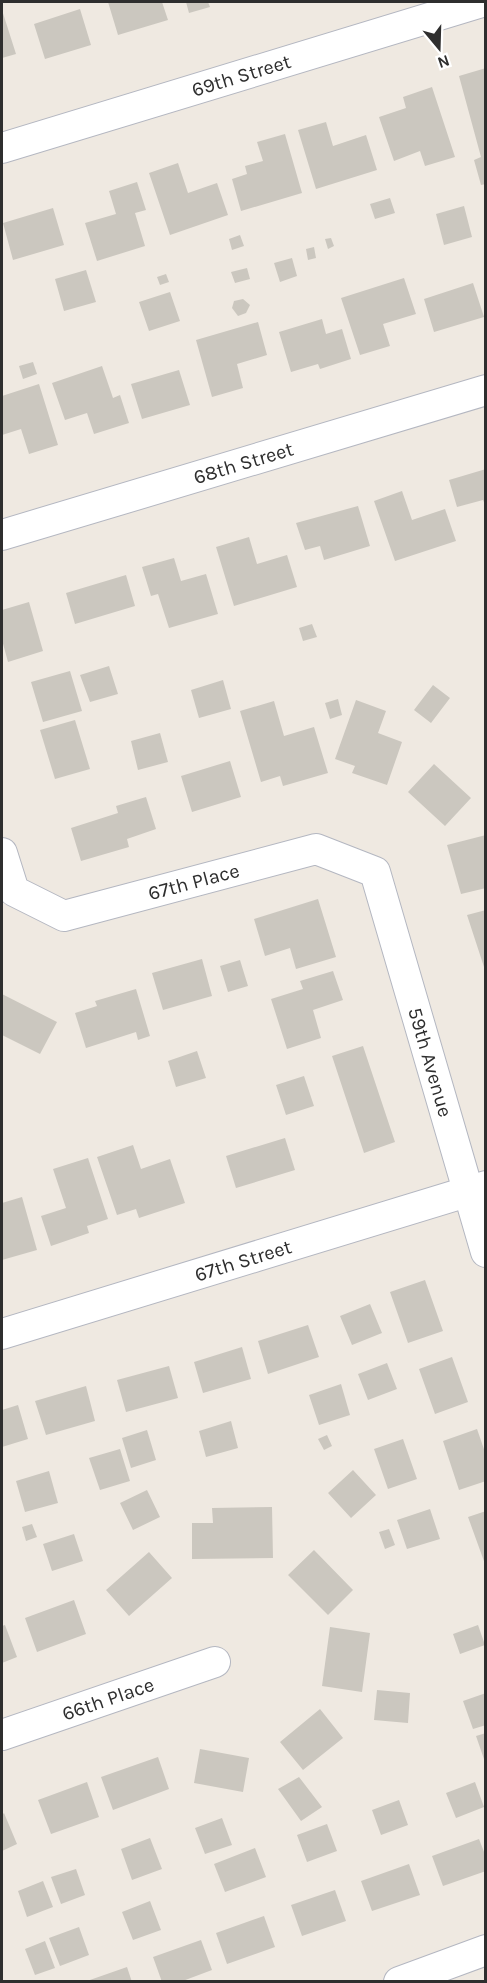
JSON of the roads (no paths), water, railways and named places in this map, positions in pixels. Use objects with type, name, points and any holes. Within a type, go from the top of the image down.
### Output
[{"type":"street","name":"69th Street","points":[[2,148],[482,2]]},
{"type":"street","name":"68th Street","points":[[2,535],[486,390]]},
{"type":"street","name":"67th Place","points":[[2,853],[14,891],[64,916],[316,849],[375,872]]},
{"type":"street","name":"59th Avenue","points":[[375,872],[476,1189],[486,1252]]},
{"type":"street","name":"67th Street","points":[[2,1334],[476,1189]]},
{"type":"street","name":"66th Place","points":[[2,1735],[215,1662]]},
{"type":"street","points":[[399,1982],[486,1950]]}]
